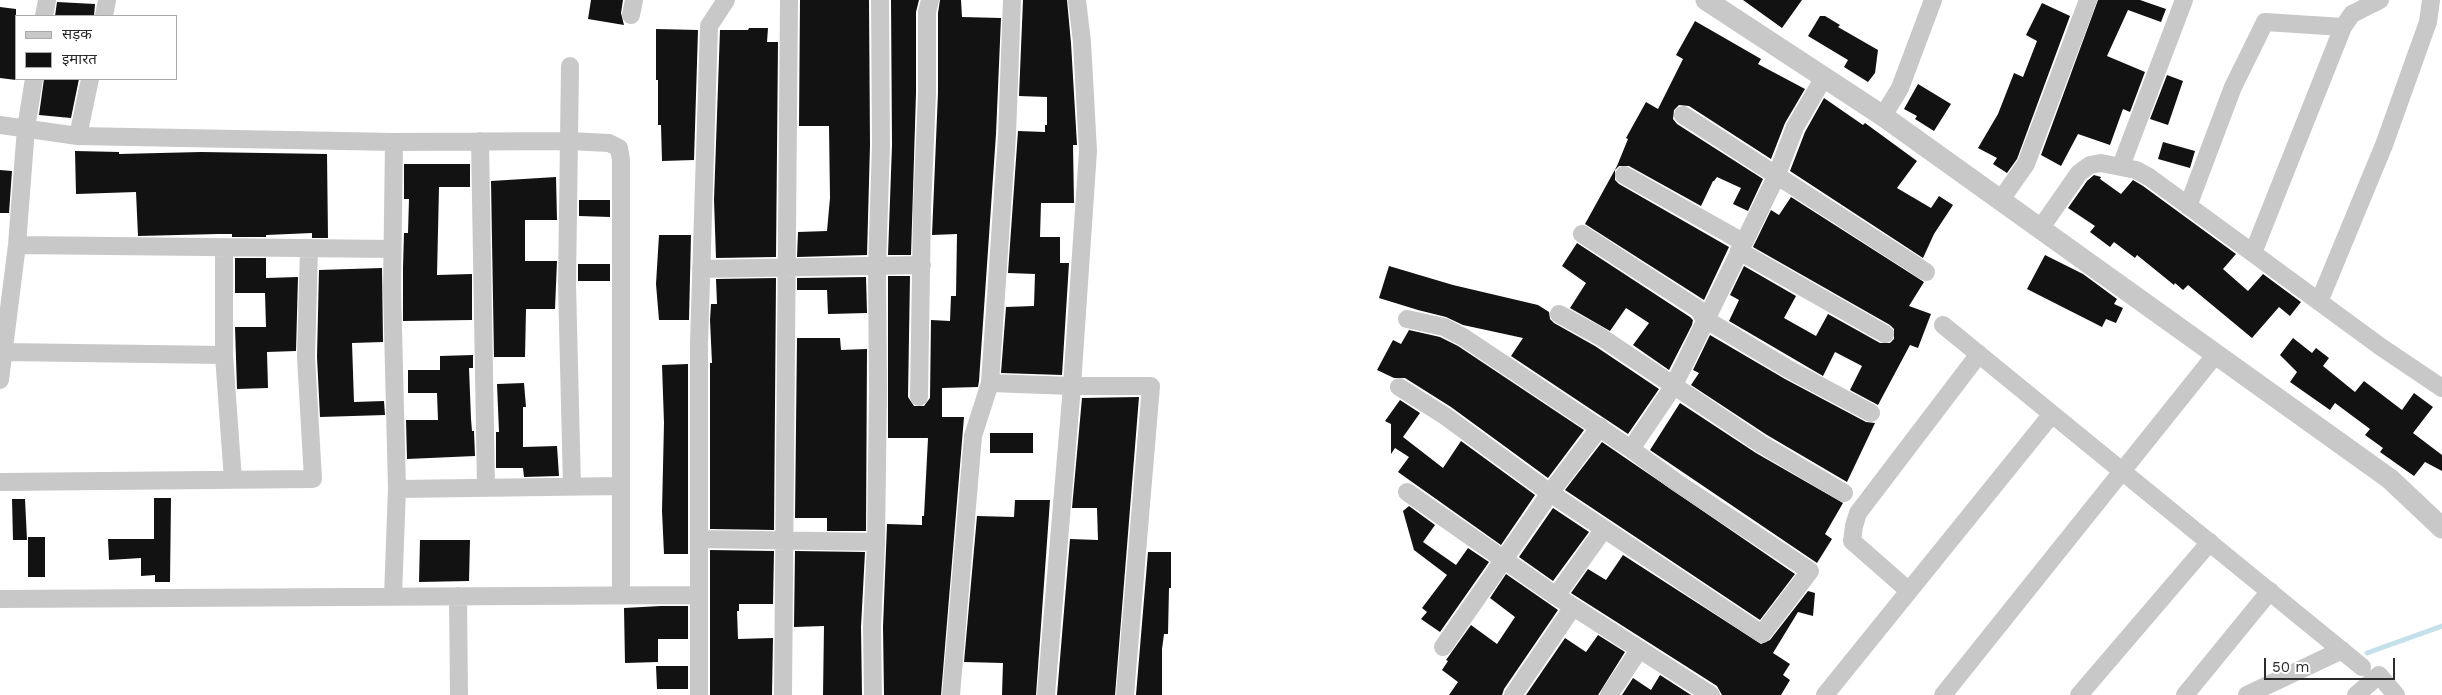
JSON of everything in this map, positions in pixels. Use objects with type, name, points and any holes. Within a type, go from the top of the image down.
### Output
[{"type":"street","points":[[44,15],[47,0]]},
{"type":"street","points":[[104,15],[107,0]]},
{"type":"street","points":[[699,695],[700,269],[709,26],[726,0]]},
{"type":"street","points":[[782,695],[788,268],[787,39],[789,0]]},
{"type":"street","points":[[872,695],[872,627],[876,542],[877,267],[882,145],[880,0]]},
{"type":"street","points":[[919,397],[927,93],[927,12],[930,0]]},
{"type":"street","points":[[951,695],[973,436],[990,384],[1006,144],[1012,0]]},
{"type":"street","points":[[1046,695],[1072,386],[1088,151],[1082,42],[1077,0]]},
{"type":"street","points":[[1706,0],[1823,79],[1882,116],[2216,354],[2390,479],[2442,528]]},
{"type":"street","points":[[1882,116],[1900,88],[1933,0]]},
{"type":"street","points":[[2000,201],[2026,164],[2088,0]]},
{"type":"street","points":[[2121,166],[2184,0]]},
{"type":"street","points":[[2253,254],[2343,27],[2352,14],[2380,0]]},
{"type":"street","points":[[2320,302],[2384,145],[2428,22],[2431,0]]},
{"type":"street","points":[[2188,206],[2233,87],[2265,22],[2343,27]]},
{"type":"street","points":[[570,66],[567,284],[572,486]]},
{"type":"street","points":[[1631,449],[1673,387],[1776,177],[1795,127],[1823,79]]},
{"type":"street","points":[[0,380],[17,245],[26,128],[34,80]]},
{"type":"street","points":[[78,136],[90,80]]},
{"type":"street","points":[[1683,115],[1776,177],[1926,272]]},
{"type":"street","points":[[0,125],[78,136],[394,142],[569,140],[609,143],[619,148],[621,160],[621,596]]},
{"type":"street","points":[[480,141],[486,488]]},
{"type":"street","points":[[393,596],[397,489],[392,249],[394,142]]},
{"type":"street","points":[[2040,229],[2079,173],[2090,165],[2101,163],[2121,166],[2149,177],[2253,254],[2442,388]]},
{"type":"street","points":[[1624,175],[1885,334]]},
{"type":"street","points":[[1582,234],[1698,309],[1705,319],[1790,370],[1871,413]]},
{"type":"street","points":[[17,245],[392,249]]},
{"type":"street","points":[[224,247],[224,356],[233,480]]},
{"type":"street","points":[[0,482],[313,479],[306,357],[309,248]]},
{"type":"street","points":[[700,269],[922,265]]},
{"type":"street","points":[[1559,314],[1600,337],[1761,444],[1844,493]]},
{"type":"street","points":[[1399,387],[1445,416],[1550,494],[1762,634],[1810,571],[1676,482],[1600,427],[1463,337],[1444,327],[1407,319]]},
{"type":"street","points":[[1943,325],[2362,667]]},
{"type":"street","points":[[4,352],[224,356]]},
{"type":"street","points":[[1909,591],[1852,541],[1854,526],[1858,513],[1979,354]]},
{"type":"street","points":[[1942,695],[2216,354]]},
{"type":"street","points":[[990,384],[1151,386],[1125,695]]},
{"type":"street","points":[[1825,695],[2052,414]]},
{"type":"street","points":[[1443,647],[1550,494],[1600,427]]},
{"type":"street","points":[[397,489],[621,486]]},
{"type":"street","points":[[1407,492],[1556,596],[1711,695]]},
{"type":"street","points":[[1556,596],[1604,528]]},
{"type":"street","points":[[699,539],[876,542]]},
{"type":"street","points":[[2079,695],[2210,542]]},
{"type":"street","points":[[2185,695],[2270,592]]},
{"type":"street","points":[[0,599],[699,595]]},
{"type":"street","points":[[458,596],[459,695]]},
{"type":"street","points":[[1512,695],[1573,607]]},
{"type":"street","points":[[1609,695],[1639,650]]},
{"type":"street","points":[[2247,695],[2342,650]]},
{"type":"street","points":[[2356,695],[2379,675],[2396,695]]},
{"type":"building","points":[[591,0],[623,0],[621,13],[624,25],[588,19]]},
{"type":"building","points":[[800,0],[869,0],[870,145],[867,255],[797,257],[798,232],[827,231],[830,198],[829,126],[799,126]]},
{"type":"building","points":[[891,0],[919,0],[916,12],[916,93],[911,255],[888,255],[892,145]]},
{"type":"building","points":[[940,0],[961,0],[962,17],[1001,18],[996,134],[979,381],[978,387],[942,388],[942,417],[964,417],[941,695],[884,695],[883,627],[887,524],[922,525],[928,438],[888,438],[888,276],[910,276],[908,397],[914,406],[924,406],[930,398],[931,320],[950,321],[951,296],[956,296],[957,234],[932,235],[938,93],[938,13]]},
{"type":"building","points":[[1023,0],[1067,0],[1077,145],[1073,145],[1074,203],[1041,203],[1040,237],[1060,237],[1060,263],[1069,263],[1062,375],[1001,373],[1006,307],[1034,306],[1035,274],[1008,273],[1018,131],[1045,132],[1045,125],[1047,125],[1047,97],[1019,96]]},
{"type":"building","points":[[1743,0],[1802,0],[1782,28]]},
{"type":"building","points":[[2098,0],[2140,0],[2166,9],[2161,22],[2128,10],[2107,56],[2145,72],[2130,112],[2123,109],[2110,145],[2078,134],[2061,166],[2041,155]]},
{"type":"building","points":[[57,2],[95,4],[94,15],[55,15]]},
{"type":"building","points":[[2042,3],[2070,16],[2017,159],[2007,173],[1993,164],[1997,158],[1978,148],[1998,114],[2014,73],[2023,77],[2037,41],[2026,35]]},
{"type":"building","points":[[0,7],[16,9],[16,15],[15,80],[0,78]]},
{"type":"building","points":[[1820,16],[1825,16],[1840,25],[1838,27],[1878,50],[1875,73],[1868,82],[1844,67],[1848,60],[1808,36]]},
{"type":"building","points":[[1695,21],[1761,59],[1758,64],[1805,89],[1785,123],[1771,159],[1689,106],[1679,105],[1674,110],[1673,119],[1677,124],[1763,179],[1748,211],[1733,204],[1741,188],[1717,177],[1713,181],[1701,206],[1629,166],[1619,166],[1615,170],[1615,180],[1619,184],[1729,247],[1704,300],[1585,224],[1617,166],[1628,139],[1626,138],[1646,102],[1658,109],[1683,59],[1676,55]]},
{"type":"building","points":[[749,28],[768,28],[767,42],[778,42],[776,257],[716,258],[714,200],[720,30],[748,30]]},
{"type":"building","points":[[656,29],[698,30],[694,160],[662,161],[661,125],[658,125]]},
{"type":"building","points":[[2167,75],[2183,81],[2168,125],[2150,119]]},
{"type":"building","points":[[44,80],[79,80],[71,118],[39,115]]},
{"type":"building","points":[[1918,84],[1951,104],[1934,131],[1915,119],[1917,116],[1904,109]]},
{"type":"building","points":[[1824,98],[1863,125],[1865,123],[1917,161],[1897,188],[1931,208],[1939,196],[1953,205],[1934,234],[1923,258],[1790,171],[1805,132]]},
{"type":"building","points":[[2163,142],[2195,151],[2190,168],[2158,159]]},
{"type":"building","points":[[75,151],[119,152],[119,154],[201,152],[327,154],[328,238],[312,238],[312,233],[266,235],[266,237],[232,237],[232,234],[138,236],[136,192],[76,194]]},
{"type":"building","points":[[404,164],[470,164],[470,187],[439,187],[437,275],[472,274],[472,320],[403,321],[404,233],[408,233],[409,199],[404,199]]},
{"type":"building","points":[[0,170],[12,171],[9,213],[0,213]]},
{"type":"building","points":[[2094,175],[2101,177],[2100,179],[2121,194],[2133,180],[2236,254],[2223,269],[2248,291],[2263,274],[2301,302],[2290,316],[2279,307],[2252,338],[2188,285],[2183,290],[2137,255],[2135,258],[2114,242],[2110,247],[2090,232],[2095,226],[2068,208],[2087,181]]},
{"type":"building","points":[[556,177],[557,220],[525,220],[525,261],[557,261],[555,309],[526,309],[525,357],[494,357],[491,181]]},
{"type":"building","points":[[1791,197],[1924,282],[1909,306],[1931,314],[1918,348],[1910,345],[1878,405],[1850,390],[1862,366],[1835,352],[1823,376],[1729,321],[1739,300],[1730,295],[1744,266],[1796,296],[1784,318],[1816,336],[1828,314],[1880,343],[1890,343],[1894,339],[1894,329],[1890,325],[1753,247],[1771,210],[1779,215]]},
{"type":"building","points":[[579,200],[610,200],[610,217],[579,216]]},
{"type":"building","points":[[659,235],[691,235],[689,320],[659,320],[656,284]]},
{"type":"building","points":[[1577,243],[1693,320],[1669,370],[1633,345],[1649,323],[1626,308],[1610,331],[1570,308],[1586,283],[1562,266]]},
{"type":"building","points":[[2045,255],[2083,274],[2117,299],[2114,304],[2123,308],[2116,323],[2106,319],[2102,327],[2027,289]]},
{"type":"building","points":[[235,258],[266,258],[266,278],[298,277],[296,351],[267,352],[268,388],[237,389],[235,327],[266,327],[265,293],[235,293]]},
{"type":"building","points":[[578,264],[610,264],[610,281],[578,281]]},
{"type":"building","points":[[1389,266],[1453,285],[1538,305],[1549,312],[1550,319],[1554,323],[1595,346],[1659,389],[1628,434],[1511,356],[1523,338],[1463,325],[1446,317],[1379,298]]},
{"type":"building","points":[[382,268],[383,342],[352,343],[354,402],[384,401],[385,415],[320,417],[317,357],[319,270]]},
{"type":"building","points":[[866,277],[867,313],[828,314],[827,290],[797,290],[797,278]]},
{"type":"building","points":[[776,278],[774,530],[710,529],[710,363],[712,363],[710,320],[711,304],[717,304],[716,279]]},
{"type":"building","points":[[1409,330],[1440,337],[1458,346],[1584,430],[1548,478],[1451,407],[1405,378],[1394,378],[1377,370],[1393,340],[1401,344]]},
{"type":"building","points":[[1710,335],[1785,379],[1866,422],[1875,423],[1847,482],[1767,435],[1691,385],[1699,373],[1693,370]]},
{"type":"building","points":[[797,338],[840,338],[841,350],[867,349],[866,531],[827,531],[827,518],[795,518]]},
{"type":"building","points":[[2293,338],[2312,353],[2316,348],[2329,358],[2323,366],[2355,392],[2364,381],[2402,410],[2414,393],[2433,407],[2413,433],[2442,455],[2442,471],[2425,462],[2414,476],[2380,452],[2383,448],[2365,435],[2370,429],[2335,403],[2330,410],[2290,382],[2297,372],[2280,355]]},
{"type":"building","points":[[473,355],[473,368],[469,368],[475,456],[407,459],[406,420],[438,420],[437,393],[408,393],[408,370],[440,370],[440,356]]},
{"type":"building","points":[[688,364],[688,554],[664,554],[662,511],[664,423],[662,365]]},
{"type":"building","points":[[524,383],[526,407],[523,407],[523,447],[557,446],[559,476],[524,477],[523,468],[496,468],[496,432],[499,432],[497,384]]},
{"type":"building","points":[[1139,397],[1115,695],[1057,695],[1070,539],[1098,540],[1097,508],[1072,508],[1082,398]]},
{"type":"building","points":[[1400,400],[1420,413],[1403,437],[1443,468],[1461,441],[1535,495],[1501,545],[1398,472],[1409,457],[1395,448],[1391,454],[1391,424],[1385,421]]},
{"type":"building","points":[[1680,403],[1756,453],[1843,503],[1825,534],[1832,539],[1817,563],[1650,450]]},
{"type":"building","points":[[990,433],[1033,433],[1033,453],[990,453]]},
{"type":"building","points":[[1602,442],[1795,574],[1760,620],[1565,490]]},
{"type":"building","points":[[154,498],[171,498],[170,582],[155,582],[155,575],[141,576],[141,558],[109,560],[108,539],[154,539]]},
{"type":"building","points":[[12,499],[25,499],[27,540],[13,540]]},
{"type":"building","points":[[1015,500],[1050,500],[1036,695],[1002,695],[1003,663],[964,662],[977,516],[1014,517]]},
{"type":"building","points":[[1409,506],[1435,525],[1423,542],[1456,565],[1468,548],[1489,562],[1440,632],[1421,619],[1427,612],[1422,608],[1447,575],[1414,550],[1403,511]]},
{"type":"building","points":[[1553,508],[1589,532],[1553,581],[1519,557]]},
{"type":"building","points":[[28,537],[45,537],[45,577],[28,577]]},
{"type":"building","points":[[420,540],[470,540],[469,581],[419,582]]},
{"type":"building","points":[[710,550],[774,551],[773,604],[739,604],[739,611],[737,611],[738,639],[773,638],[772,695],[710,695]]},
{"type":"building","points":[[795,551],[865,552],[861,627],[862,695],[823,695],[824,626],[794,627]]},
{"type":"building","points":[[1148,552],[1171,552],[1168,634],[1164,634],[1162,649],[1162,695],[1136,695]]},
{"type":"building","points":[[1623,555],[1761,644],[1770,640],[1808,591],[1815,593],[1813,616],[1798,612],[1773,653],[1790,664],[1783,675],[1790,680],[1781,695],[1722,695],[1717,686],[1571,593],[1588,569],[1606,580]]},
{"type":"building","points":[[1506,574],[1558,610],[1504,689],[1502,695],[1449,695],[1458,682],[1442,670],[1448,661],[1446,660],[1471,625],[1497,644],[1515,617],[1490,598]]},
{"type":"building","points":[[688,606],[688,639],[658,639],[658,662],[625,663],[624,608]]},
{"type":"building","points":[[1598,635],[1625,652],[1598,695],[1526,695],[1565,638],[1586,652]]},
{"type":"building","points":[[656,666],[688,666],[688,689],[657,689]]},
{"type":"building","points":[[1660,675],[1691,695],[1622,695],[1633,678],[1651,690]]},
{"type":"waterway","points":[[2367,653],[2442,626]]}]
